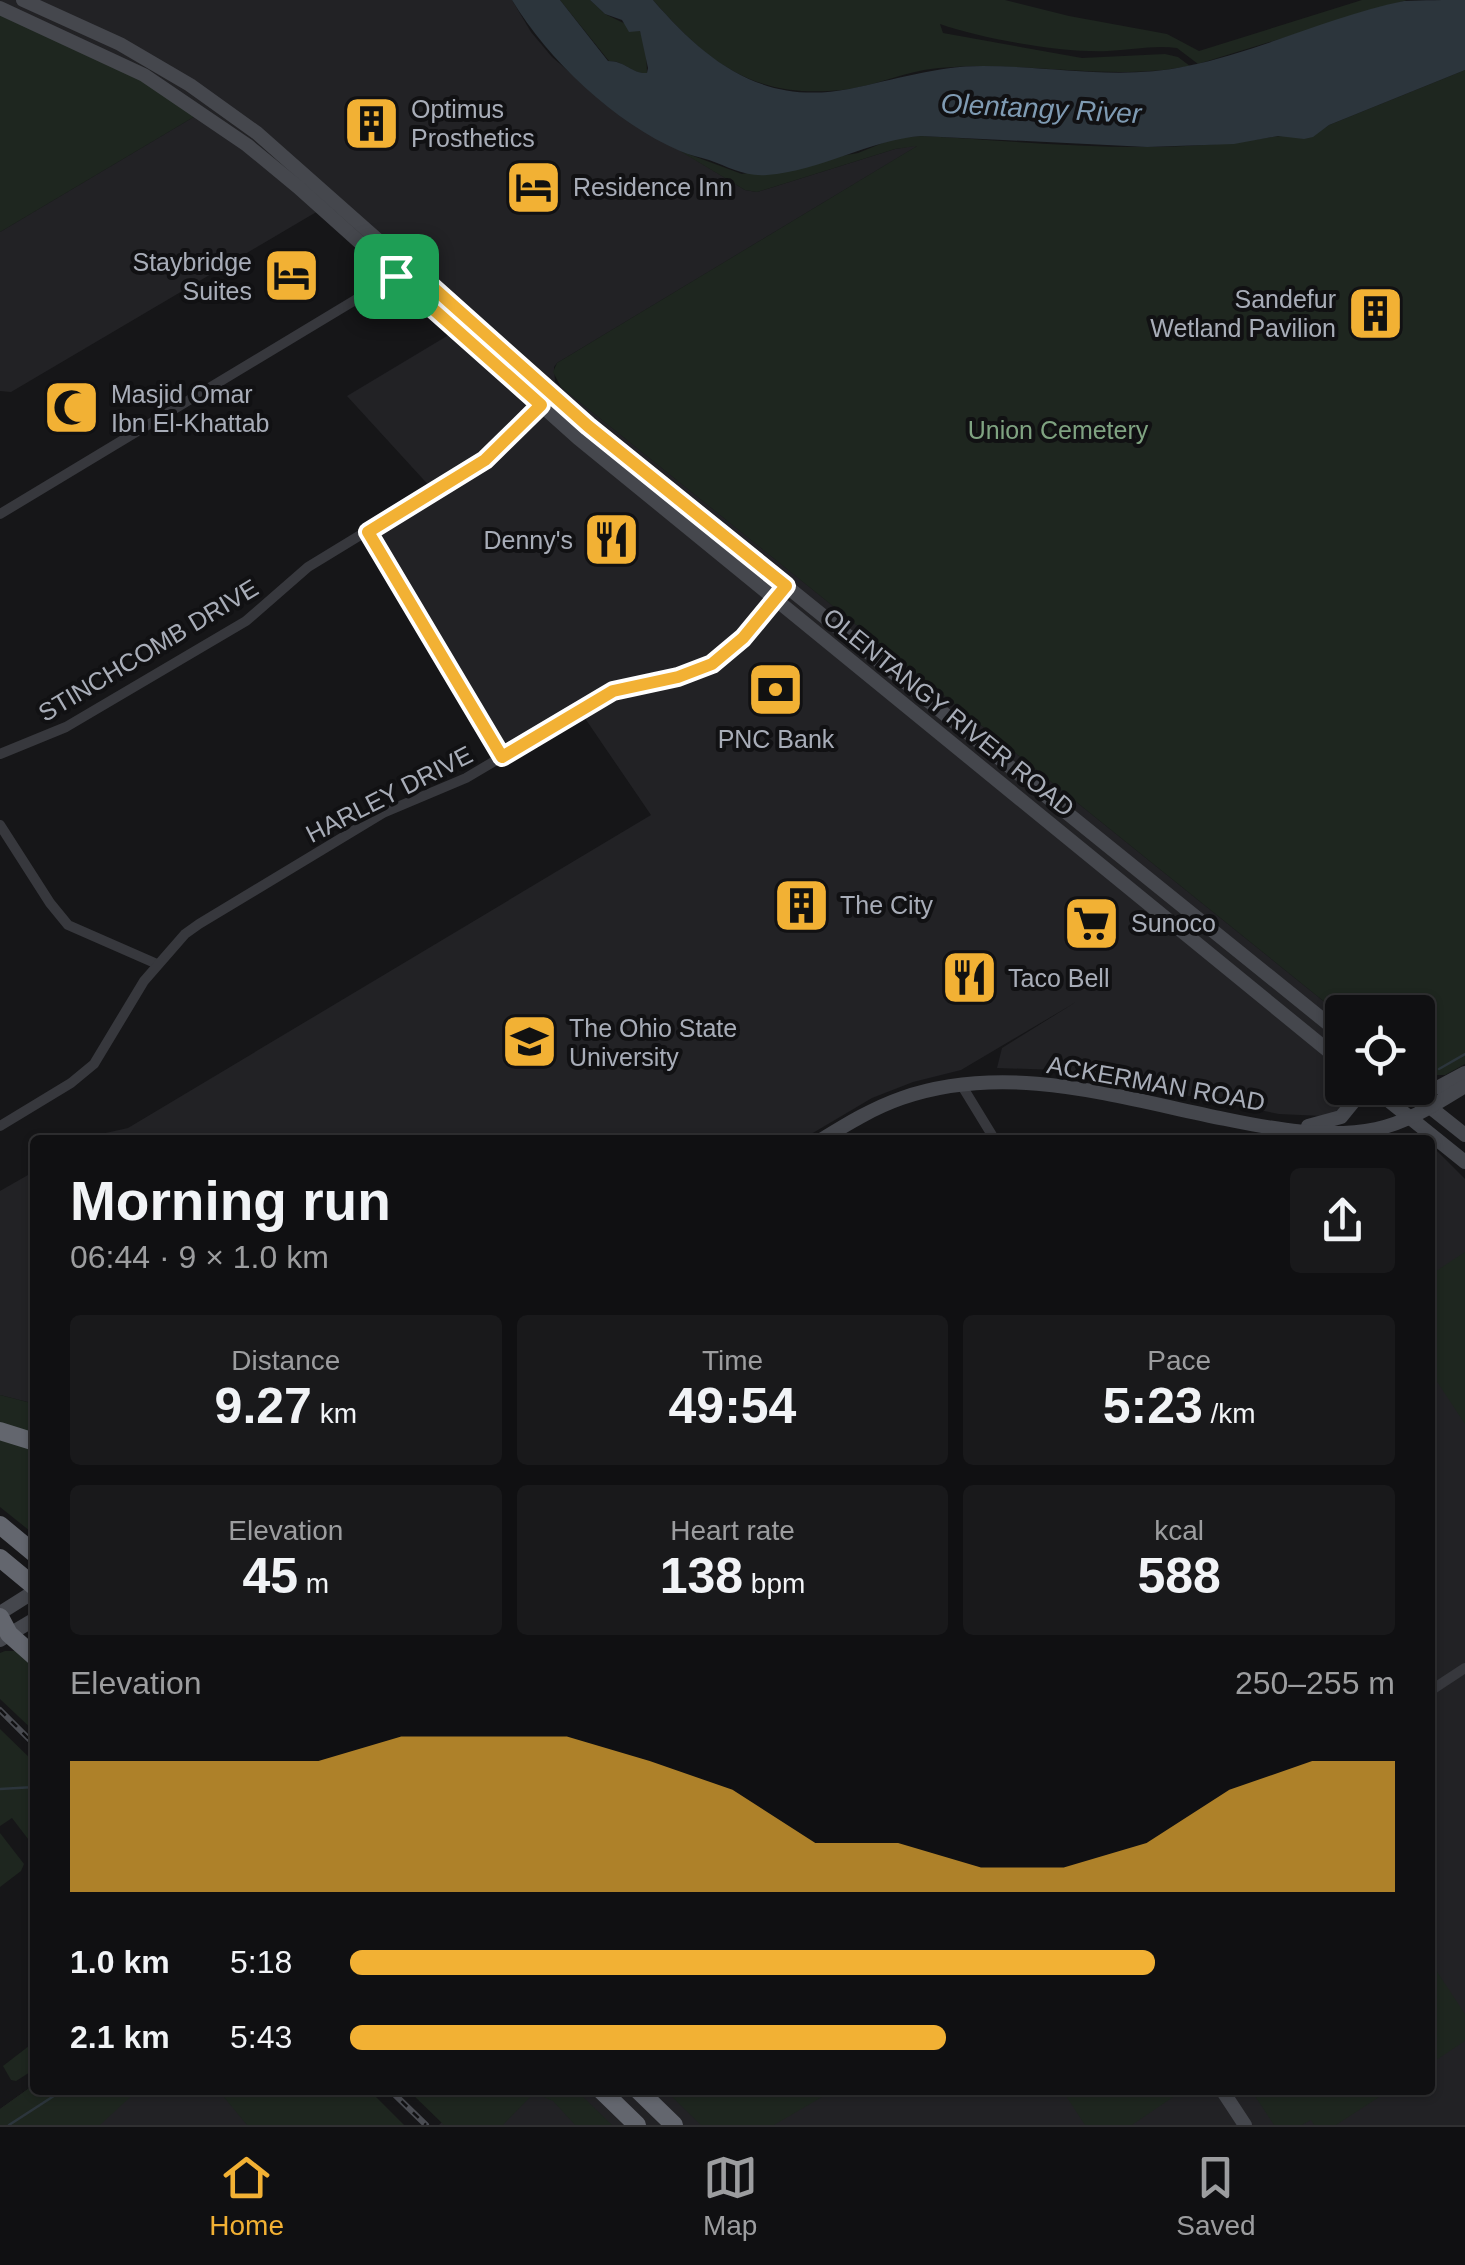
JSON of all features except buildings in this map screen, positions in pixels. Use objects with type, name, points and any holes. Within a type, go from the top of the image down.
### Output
[{"type":"highway","points":[[0,1431],[30,1440]]},
{"type":"highway","points":[[0,1525],[30,1550]]},
{"type":"highway","points":[[0,1558],[30,1584]]},
{"type":"highway","points":[[2,1626],[30,1652]]},
{"type":"highway","points":[[606,2095],[637,2125]]},
{"type":"highway","points":[[643,2095],[674,2125]]},
{"type":"main road","name":"OLENTANGY RIVER ROAD","points":[[23,0],[120,44],[217,104],[308,175],[546,399],[774,598],[1325,1048]]},
{"type":"main road","name":"OLENTANGY RIVER ROAD","points":[[0,8],[112,58],[181,98],[275,168],[396,276],[546,399],[786,586],[1325,1021]]},
{"type":"main road","points":[[1435,1087],[1465,1074]]},
{"type":"main road","name":"ACKERMAN ROAD","points":[[829,1135],[900,1099],[962,1086],[1008,1082],[1087,1088],[1242,1122],[1338,1133],[1374,1129],[1409,1118],[1465,1086]]},
{"type":"main road","points":[[1292,1130],[1341,1117],[1351,1105]]},
{"type":"main road","points":[[1393,1105],[1431,1135]]},
{"type":"main road","points":[[1427,1105],[1465,1135]]},
{"type":"main road","points":[[1435,1138],[1465,1162]]},
{"type":"main road","points":[[2,1626],[30,1595]]},
{"type":"main road","points":[[2,1626],[30,1620]]},
{"type":"main road","points":[[1225,2095],[1245,2125]]},
{"type":"street","points":[[0,514],[410,267]]},
{"type":"street","name":"STINCHCOMB DRIVE","points":[[0,754],[66,727],[246,620],[308,568],[485,460],[546,399]]},
{"type":"street","points":[[368,532],[502,757]]},
{"type":"street","name":"HARLEY DRIVE","points":[[1,1124],[71,1083],[94,1064],[157,964],[185,934],[383,814],[466,778],[613,691],[678,677],[712,664],[743,638],[786,586]]},
{"type":"street","points":[[0,824],[50,903],[68,924],[157,964]]},
{"type":"street","points":[[962,1086],[992,1135]]},
{"type":"street","points":[[1435,1688],[1465,1668]]},
{"type":"shaded area","points":[[0,0],[512,0],[552,57],[582,83],[628,119],[745,190],[757,192],[919,145],[557,363],[555,382],[1325,1002],[1325,1105],[1346,1105],[1338,1113],[1322,1116],[1279,1114],[1058,1070],[997,1068],[1002,1048],[1076,1002],[961,1070],[872,1098],[809,1135],[99,1135],[128,1128],[651,815],[580,711],[502,757],[368,533],[433,490],[347,396],[462,327],[330,204],[11,392],[0,391],[0,232],[197,115],[0,12]]},
{"type":"shaded area","points":[[1435,1149],[1465,1179],[1465,2125],[439,2125],[470,2095],[1435,2095]]},
{"type":"shaded area","points":[[30,1174],[30,1403],[0,1395],[0,1191]]},
{"type":"shaded area","points":[[30,2088],[30,2095],[364,2095],[394,2125],[0,2125],[0,2109]]},
{"type":"green space","points":[[560,0],[590,0],[605,14],[640,31],[647,73],[609,61]]},
{"type":"green space","points":[[653,0],[1005,0],[1167,34],[1199,51],[1362,0],[1407,0],[1198,64],[1177,48],[1068,50],[1000,40],[940,24],[943,33],[1082,58],[1165,54],[1190,66],[1113,72],[954,67],[924,70],[842,90],[811,91],[783,89],[735,72],[693,42]]},
{"type":"green space","points":[[0,12],[124,69],[197,115],[0,232]]},
{"type":"green space","name":"Union Cemetery","points":[[1465,70],[1465,1064],[1445,1075],[1435,1075],[1435,995],[1325,995],[1325,1002],[561,387],[553,372],[557,363],[917,146],[895,149],[757,192],[745,190],[680,151],[742,174],[858,153],[895,138],[1185,146],[1307,136]]},
{"type":"green space","points":[[1465,1252],[1465,1424],[1435,1379],[1435,1272]]},
{"type":"green space","points":[[0,1395],[30,1403],[30,1433],[0,1424]]},
{"type":"green space","points":[[0,1436],[30,1445],[30,1531],[0,1507]]},
{"type":"green space","points":[[18,1651],[30,1659],[30,1727],[0,1699],[0,1653]]},
{"type":"green space","points":[[0,1729],[30,1758],[30,1841],[12,1818],[0,1826]]},
{"type":"green space","points":[[0,1833],[24,1864],[0,1887]]},
{"type":"green space","points":[[1435,1969],[1465,2014],[1465,2041],[1435,2061]]},
{"type":"green space","points":[[30,2047],[30,2072],[11,2080],[3,2066]]},
{"type":"green space","points":[[30,2088],[30,2095],[133,2095],[100,2125],[0,2125],[0,2109]]},
{"type":"green space","points":[[222,2095],[374,2095],[404,2125],[247,2125]]},
{"type":"green space","points":[[413,2095],[532,2095],[503,2125],[444,2125]]},
{"type":"green space","points":[[539,2095],[581,2095],[612,2125],[575,2125],[553,2101]]},
{"type":"green space","points":[[670,2095],[825,2095],[774,2125],[701,2125]]},
{"type":"green space","points":[[1065,2095],[1176,2095],[1132,2125],[1085,2125]]},
{"type":"green space","points":[[1254,2095],[1382,2095],[1336,2125],[1314,2125],[1311,2120],[1302,2125],[1274,2125]]},
{"type":"water","name":"Olentangy River","points":[[512,0],[560,0],[608,61],[647,73],[640,31],[629,32],[622,20],[605,14],[590,0],[653,0],[715,59],[738,74],[789,91],[849,89],[966,67],[1110,73],[1162,70],[1242,52],[1376,7],[1419,0],[1465,0],[1465,70],[1329,125],[1304,139],[1278,136],[1234,144],[1147,147],[921,136],[883,143],[807,168],[759,175],[683,152],[631,124],[564,67]]},
{"type":"waterway","points":[[1439,1069],[1465,1054]]},
{"type":"waterway","points":[[0,1789],[30,1787]]},
{"type":"waterway","points":[[9,2125],[55,2095]]},
{"type":"railway","points":[[0,1710],[30,1740]]},
{"type":"railway","points":[[395,2095],[426,2125]]},
{"type":"place","name":"Optimus Prosthetics","points":[[372,123]]},
{"type":"place","name":"Residence Inn","points":[[534,187]]},
{"type":"place","name":"Staybridge Suites","points":[[291,276]]},
{"type":"place","name":"Sandefur Wetland Pavilion","points":[[1375,313]]},
{"type":"place","name":"Masjid Omar Ibn El-Khattab","points":[[72,408]]},
{"type":"place","name":"Denny's","points":[[612,540]]},
{"type":"place","name":"PNC Bank","points":[[776,690]]},
{"type":"place","name":"The City","points":[[801,905]]},
{"type":"place","name":"Sunoco","points":[[1092,923]]},
{"type":"place","name":"Taco Bell","points":[[969,978]]},
{"type":"place","name":"The Ohio State University","points":[[530,1042]]},
{"type":"route","points":[[410,267],[588,426],[786,586],[743,638],[702,668],[613,691],[502,757],[368,532],[485,460],[541,405],[396,276],[410,267]]}]
